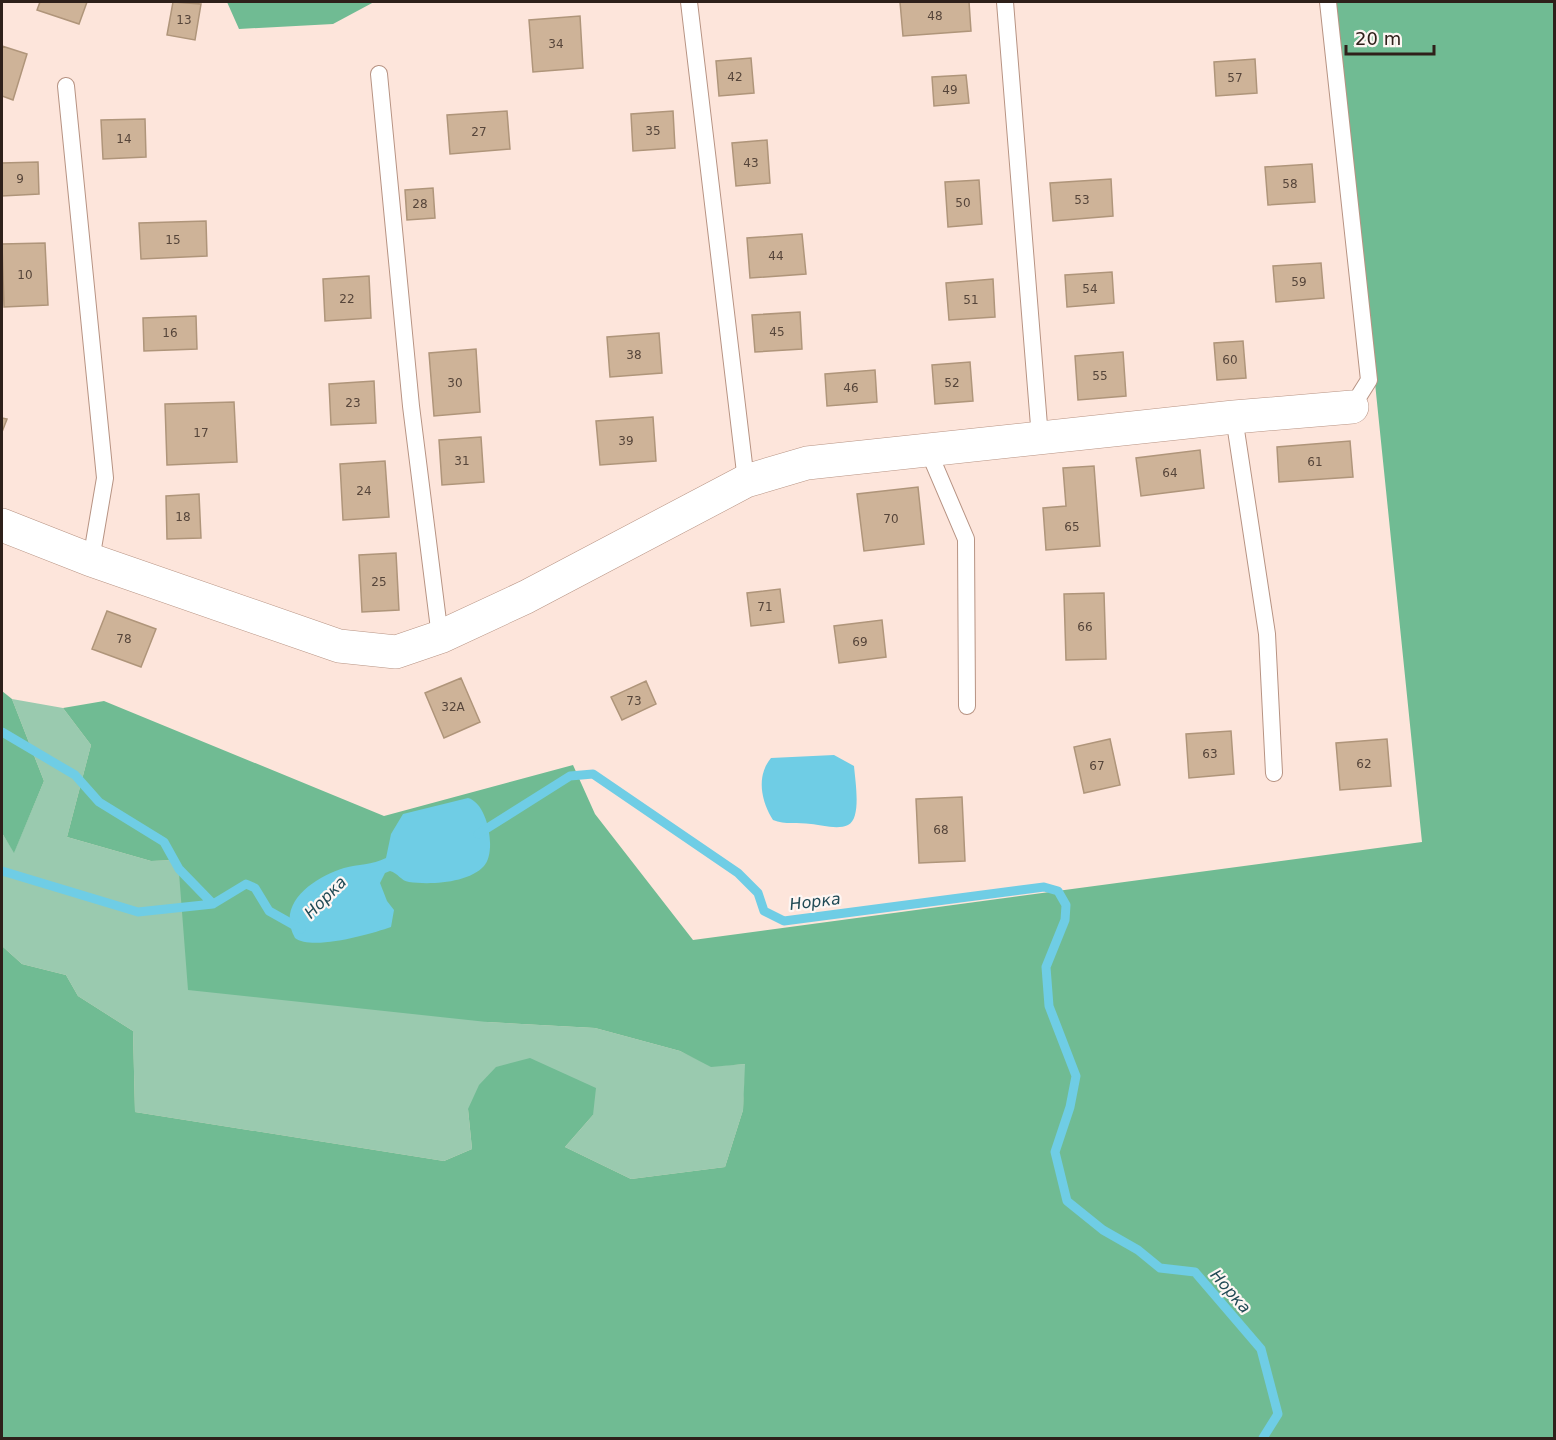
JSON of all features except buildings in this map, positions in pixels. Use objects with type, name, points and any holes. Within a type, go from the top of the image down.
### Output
[{"type":"street","points":[[2,525],[91,560],[339,646],[396,652],[440,637],[526,597],[746,481],[807,463],[1234,417],[1352,407]]},
{"type":"lane","points":[[689,2],[746,481]]},
{"type":"lane","points":[[1005,2],[1040,438]]},
{"type":"lane","points":[[1328,2],[1369,380],[1352,407]]},
{"type":"lane","points":[[379,74],[411,406],[440,637]]},
{"type":"lane","points":[[66,86],[105,478],[91,560]]},
{"type":"lane","points":[[1234,417],[1267,634],[1274,773]]},
{"type":"lane","points":[[928,450],[966,539],[967,706]]},
{"type":"green space","points":[[227,2],[374,2],[333,24],[239,29]]},
{"type":"green space","points":[[1336,2],[1554,2],[1554,1438],[2,1438],[2,946],[22,964],[66,975],[78,996],[133,1031],[135,1112],[444,1161],[472,1149],[468,1109],[479,1085],[496,1067],[530,1058],[596,1088],[593,1115],[565,1147],[631,1179],[725,1167],[743,1110],[745,1064],[711,1067],[680,1051],[595,1028],[487,1022],[188,990],[178,860],[151,861],[67,837],[91,745],[63,708],[104,701],[384,816],[573,765],[595,814],[693,940],[1422,842]]},
{"type":"green space","points":[[2,691],[12,699],[44,781],[14,853],[2,833]]},
{"type":"green space","points":[[12,699],[63,708],[91,745],[67,837],[151,861],[178,860],[487,1022],[595,1028],[680,1051],[711,1066],[746,1064],[743,1110],[725,1167],[631,1179],[565,1147],[593,1115],[468,1109],[472,1149],[444,1161],[135,1112],[133,1031],[78,996],[66,975],[22,964],[2,946],[2,833],[14,852],[44,781]]},
{"type":"water","points":[[834,755],[854,766],[857,798],[852,821],[848,825],[835,827],[773,820],[762,789],[763,773],[771,758]]},
{"type":"water","points":[[468,798],[481,809],[490,840],[488,859],[477,872],[449,882],[418,883],[406,881],[390,871],[385,873],[380,883],[387,901],[394,910],[391,927],[328,942],[303,942],[295,938],[290,925],[290,914],[294,903],[310,885],[344,868],[386,858],[391,834],[403,814]]},
{"type":"waterway","points":[[2,732],[75,775],[99,802],[164,842],[179,869],[213,904]]},
{"type":"waterway","name":"Норка","points":[[478,834],[570,776],[593,774],[738,873],[758,893],[764,911],[784,921],[1044,887],[1058,891],[1066,905],[1065,920],[1046,967],[1049,1006],[1076,1076],[1070,1107],[1055,1152],[1067,1201],[1103,1230],[1138,1250],[1160,1268],[1195,1272],[1261,1349],[1278,1414],[1263,1438]]},
{"type":"waterway","name":"Норка","points":[[2,871],[138,912],[213,904],[246,884],[255,888],[269,911],[301,929]]}]
